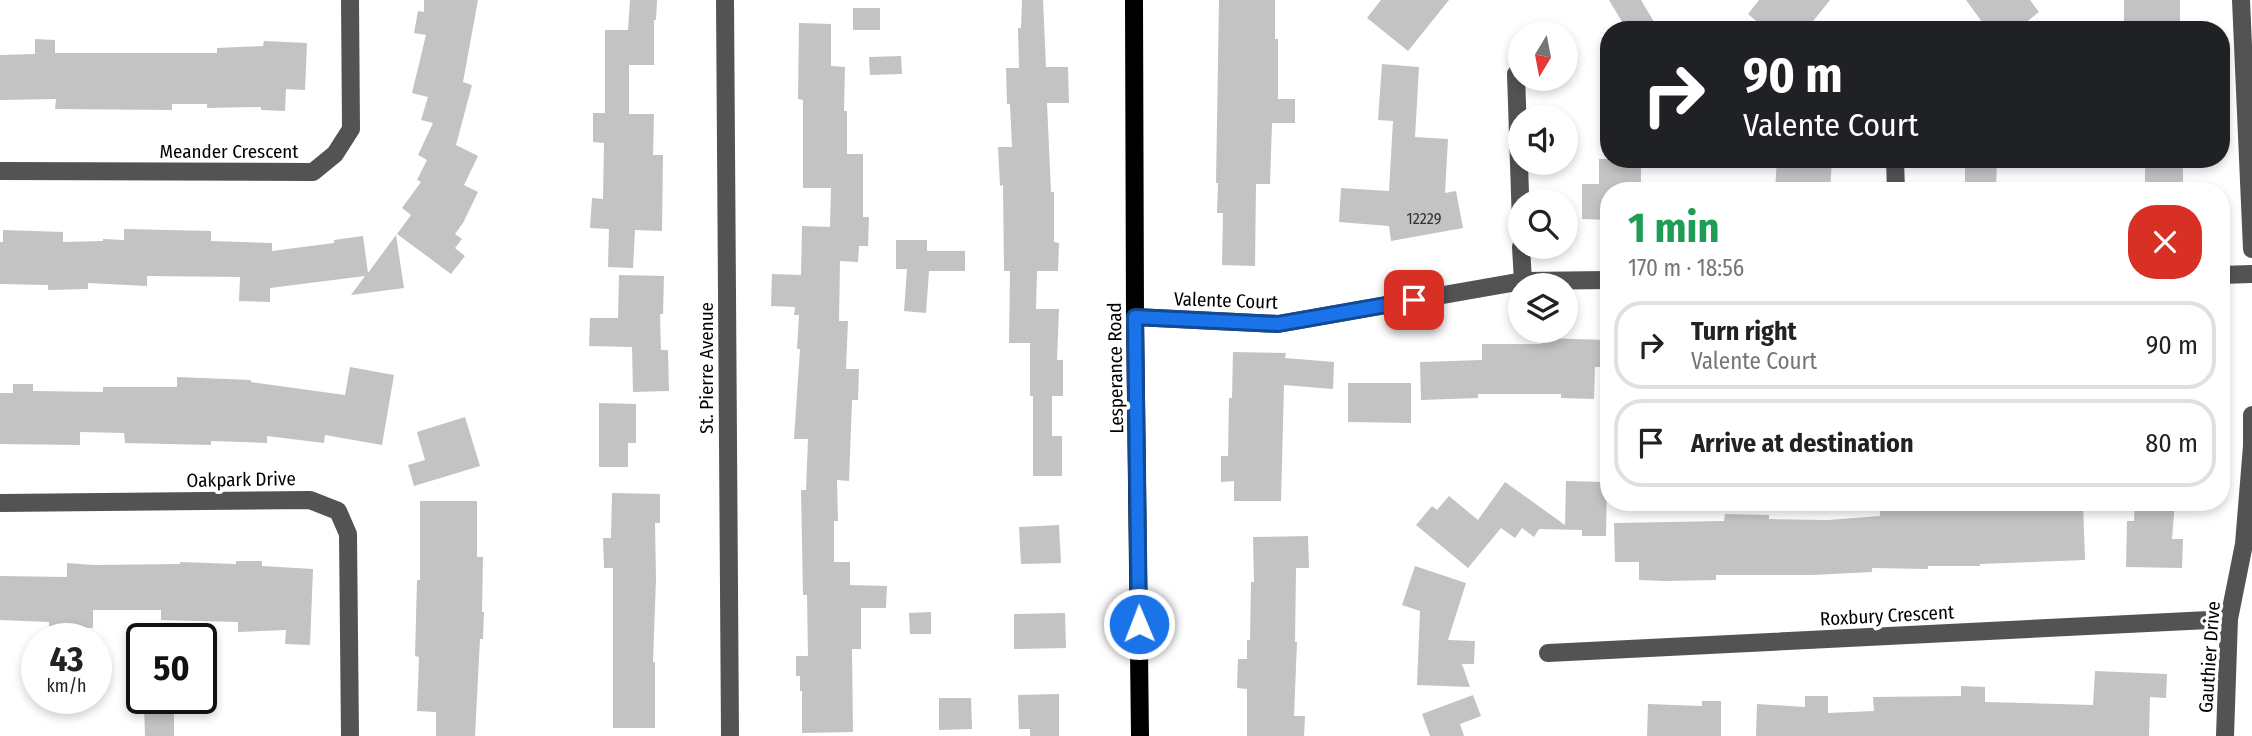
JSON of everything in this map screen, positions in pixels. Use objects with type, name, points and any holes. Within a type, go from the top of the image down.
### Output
[{"type":"main road","name":"Lesperance Road","points":[[1134,0],[1140,736]]},
{"type":"street","name":"Meander Crescent","points":[[0,171],[313,172],[335,154],[351,129],[350,0]]},
{"type":"street","name":"St. Pierre Avenue","points":[[725,0],[730,736]]},
{"type":"street","points":[[2241,0],[2252,249]]},
{"type":"street","points":[[1517,91],[1520,189]]},
{"type":"street","points":[[2230,275],[2252,274]]},
{"type":"street","name":"Valente Court","points":[[1578,280],[1600,280]]},
{"type":"street","name":"Valente Court","points":[[1135,317],[1278,324],[1508,284]]},
{"type":"street","name":"Gauthier Drive","points":[[2225,736],[2229,620],[2244,544],[2252,415]]},
{"type":"street","name":"Oakpark Drive","points":[[0,503],[310,500],[338,511],[348,534],[350,736]]},
{"type":"street","name":"Roxbury Crescent","points":[[1548,653],[2229,620]]},
{"type":"building","points":[[424,0],[478,0],[463,82],[472,85],[456,145],[478,156],[464,185],[478,192],[455,234],[462,239],[455,248],[465,256],[451,274],[397,234],[411,215],[402,208],[421,182],[417,180],[427,160],[418,155],[433,123],[421,120],[428,97],[412,93],[426,35],[414,33],[418,11],[424,12]]},
{"type":"building","points":[[630,0],[657,0],[654,65],[629,65],[629,114],[654,114],[653,155],[663,155],[662,231],[635,230],[633,268],[608,267],[609,229],[590,228],[592,198],[603,199],[604,143],[593,142],[593,113],[605,113],[605,30],[628,30]]},
{"type":"building","points":[[1022,0],[1043,0],[1046,67],[1068,67],[1069,103],[1047,103],[1051,192],[1054,192],[1054,242],[1059,243],[1058,271],[1037,271],[1036,309],[1059,309],[1057,360],[1063,360],[1063,396],[1052,396],[1052,436],[1062,436],[1062,476],[1033,476],[1030,343],[1009,343],[1010,271],[1004,271],[1003,185],[1000,186],[998,147],[1012,147],[1006,68],[1019,68],[1018,28],[1021,28]]},
{"type":"building","points":[[1219,0],[1275,0],[1278,99],[1295,99],[1295,123],[1272,123],[1270,184],[1256,184],[1255,266],[1222,265],[1223,213],[1217,213],[1216,183]]},
{"type":"building","points":[[1381,0],[1449,0],[1408,51],[1367,18]]},
{"type":"building","points":[[1609,0],[1641,0],[1654,21],[1622,21]]},
{"type":"building","points":[[1759,0],[1830,0],[1813,21],[1756,21],[1748,14]]},
{"type":"building","points":[[1966,0],[2030,0],[2039,12],[2028,21],[1981,21]]},
{"type":"building","points":[[2124,0],[2180,0],[2180,21],[2124,21]]},
{"type":"building","points":[[853,8],[880,8],[880,30],[853,30]]},
{"type":"building","points":[[799,23],[831,24],[831,66],[845,67],[847,154],[863,154],[863,217],[869,217],[868,246],[859,246],[858,262],[840,261],[839,321],[848,321],[846,369],[859,369],[858,400],[852,400],[849,481],[837,480],[838,521],[834,521],[834,562],[850,562],[850,585],[887,586],[886,608],[861,608],[861,649],[852,649],[853,732],[802,733],[802,691],[800,676],[796,676],[796,656],[808,656],[807,595],[803,595],[801,490],[806,490],[808,439],[794,439],[800,349],[797,349],[799,315],[794,315],[795,307],[771,306],[772,274],[801,275],[802,226],[830,227],[831,188],[803,188],[803,100],[798,99]]},
{"type":"building","points":[[35,39],[55,40],[55,53],[217,53],[217,48],[263,46],[264,41],[307,43],[305,90],[286,89],[285,111],[261,110],[261,107],[207,108],[207,104],[172,104],[172,110],[55,109],[56,99],[0,100],[0,55],[35,54]]},
{"type":"building","points":[[901,56],[902,74],[870,75],[869,57]]},
{"type":"building","points":[[1382,64],[1419,67],[1415,137],[1448,139],[1445,193],[1456,191],[1463,228],[1391,241],[1389,226],[1339,222],[1341,188],[1389,191],[1393,121],[1378,120]]},
{"type":"building","points":[[1599,159],[1600,168],[1641,168],[1641,182],[1600,182],[1600,220],[1582,219],[1582,184],[1599,184]]},
{"type":"building","points":[[1776,168],[1831,168],[1831,182],[1776,182]]},
{"type":"building","points":[[1965,168],[1997,168],[1996,182],[1965,182]]},
{"type":"building","points":[[2145,168],[2183,168],[2183,182],[2145,182]]},
{"type":"building","points":[[124,229],[211,231],[211,241],[272,243],[272,251],[334,243],[334,240],[363,236],[368,273],[396,235],[404,288],[351,295],[365,276],[270,288],[270,302],[239,301],[240,277],[147,276],[147,286],[88,283],[88,289],[48,290],[48,285],[0,284],[0,242],[3,242],[3,230],[63,232],[63,242],[124,240]]},
{"type":"building","points":[[896,240],[927,240],[927,251],[965,251],[965,271],[929,271],[926,313],[904,311],[907,269],[896,269]]},
{"type":"building","points":[[619,275],[664,276],[663,314],[660,314],[661,350],[668,350],[669,391],[633,392],[632,347],[589,346],[590,318],[618,318]]},
{"type":"building","points":[[1578,339],[1600,340],[1600,367],[1595,367],[1594,399],[1561,398],[1561,394],[1478,394],[1478,398],[1421,400],[1420,362],[1482,360],[1482,344],[1578,343]]},
{"type":"building","points":[[1233,352],[1286,353],[1285,358],[1334,362],[1333,389],[1284,385],[1281,501],[1234,501],[1234,481],[1221,482],[1221,456],[1228,456]]},
{"type":"building","points":[[350,367],[394,375],[382,445],[325,435],[324,443],[267,436],[267,443],[125,443],[124,433],[80,432],[80,445],[0,444],[0,393],[13,393],[13,384],[33,384],[33,391],[103,392],[103,387],[177,387],[177,377],[251,380],[345,395]]},
{"type":"building","points":[[1348,383],[1411,383],[1411,423],[1348,422]]},
{"type":"building","points":[[599,403],[636,404],[636,443],[628,443],[628,467],[599,467]]},
{"type":"building","points":[[465,417],[480,466],[414,486],[408,465],[425,460],[417,432]]},
{"type":"building","points":[[1566,481],[1600,482],[1600,511],[1606,511],[1606,536],[1582,536],[1582,530],[1539,529],[1534,537],[1522,528],[1515,538],[1501,528],[1468,568],[1416,525],[1432,506],[1437,510],[1449,496],[1478,520],[1505,482],[1565,525]]},
{"type":"building","points":[[612,493],[660,494],[660,523],[655,523],[655,728],[613,728],[613,568],[604,568],[603,538],[611,538]]},
{"type":"building","points":[[420,501],[477,501],[477,557],[483,557],[484,612],[475,736],[436,736],[436,712],[417,711],[419,657],[415,656],[417,580],[420,580]]},
{"type":"building","points":[[1880,511],[2083,511],[2085,560],[1928,566],[1928,569],[1872,568],[1872,572],[1813,575],[1716,575],[1716,580],[1664,581],[1639,580],[1639,562],[1615,562],[1614,523],[1724,521],[1725,514],[1769,515],[1769,519],[1828,520],[1880,516]]},
{"type":"building","points":[[2135,511],[2174,511],[2172,539],[2183,539],[2182,568],[2126,567],[2127,521],[2134,521]]},
{"type":"building","points":[[1059,525],[1061,563],[1021,564],[1019,527]]},
{"type":"building","points":[[1308,536],[1309,568],[1296,568],[1294,716],[1305,716],[1304,736],[1247,736],[1247,689],[1237,688],[1238,659],[1247,659],[1247,640],[1250,640],[1251,582],[1254,582],[1253,537]]},
{"type":"building","points":[[236,561],[262,561],[262,566],[313,569],[310,645],[285,644],[286,630],[238,632],[238,622],[161,620],[161,610],[93,610],[93,623],[0,620],[0,576],[67,577],[67,563],[236,564]]},
{"type":"building","points":[[1415,566],[1466,583],[1448,640],[1475,641],[1474,664],[1462,664],[1470,687],[1417,685],[1420,611],[1402,605]]},
{"type":"building","points":[[931,612],[931,634],[910,634],[909,613]]},
{"type":"building","points":[[1065,613],[1066,648],[1014,649],[1014,614]]},
{"type":"building","points":[[2095,671],[2167,674],[2166,698],[2150,697],[2149,736],[1756,736],[1757,704],[1805,707],[1805,696],[1828,696],[1828,713],[1874,711],[1873,697],[1961,696],[1961,686],[1985,687],[1985,702],[2093,705]]},
{"type":"building","points":[[1059,694],[1059,736],[1030,736],[1030,729],[1019,729],[1018,695]]},
{"type":"building","points":[[1473,695],[1481,716],[1460,724],[1464,736],[1430,736],[1422,714]]},
{"type":"building","points":[[939,698],[971,698],[972,729],[939,730]]},
{"type":"building","points":[[1702,701],[1721,701],[1721,736],[1647,736],[1648,704],[1702,706]]},
{"type":"building","points":[[144,714],[174,714],[174,736],[145,736]]},
{"type":"route","points":[[1139,624],[1135,317],[1278,324],[1414,300]]}]
